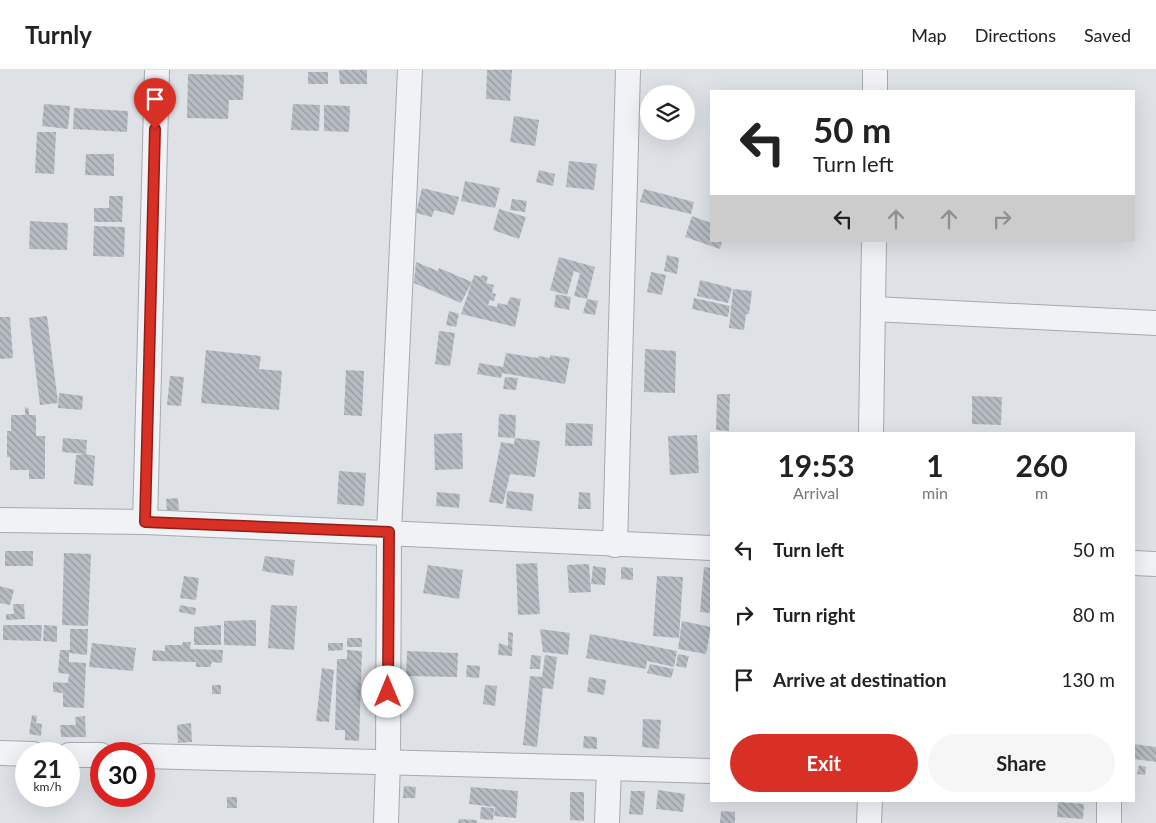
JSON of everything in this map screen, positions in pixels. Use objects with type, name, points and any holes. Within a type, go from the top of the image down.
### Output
[{"type":"street","points":[[145,522],[157,70]]},
{"type":"street","points":[[386,823],[389,532],[410,70]]},
{"type":"street","points":[[615,545],[628,70]]},
{"type":"street","points":[[875,70],[875,90]]},
{"type":"street","points":[[871,432],[874,242]]},
{"type":"street","points":[[874,310],[1156,323]]},
{"type":"street","points":[[0,520],[145,522],[710,548]]},
{"type":"street","points":[[1135,563],[1156,564]]},
{"type":"street","points":[[0,753],[15,753]]},
{"type":"street","points":[[155,756],[710,771]]},
{"type":"street","points":[[607,823],[608,768]]},
{"type":"street","points":[[869,823],[870,802]]},
{"type":"street","points":[[1108,823],[1109,802]]},
{"type":"building","points":[[339,70],[367,70],[367,84],[340,84]]},
{"type":"building","points":[[487,70],[512,70],[510,101],[486,99]]},
{"type":"building","points":[[308,72],[328,72],[328,84],[308,84]]},
{"type":"building","points":[[188,74],[244,75],[243,100],[229,100],[228,119],[187,118]]},
{"type":"building","points":[[44,104],[70,106],[68,129],[42,126]]},
{"type":"building","points":[[293,104],[320,105],[319,131],[291,130]]},
{"type":"building","points":[[324,105],[350,106],[349,132],[324,131]]},
{"type":"building","points":[[74,108],[128,111],[127,132],[73,129]]},
{"type":"building","points":[[514,116],[539,120],[535,146],[510,142]]},
{"type":"building","points":[[37,132],[56,132],[54,174],[35,173]]},
{"type":"building","points":[[86,154],[114,154],[114,176],[85,175]]},
{"type":"building","points":[[569,161],[597,164],[594,190],[566,187]]},
{"type":"building","points":[[539,170],[555,174],[553,186],[536,182]]},
{"type":"building","points":[[465,181],[500,188],[495,208],[461,201]]},
{"type":"building","points":[[422,188],[459,197],[454,215],[434,210],[432,217],[416,213]]},
{"type":"building","points":[[644,189],[694,202],[691,214],[640,202]]},
{"type":"building","points":[[109,196],[123,196],[122,222],[94,222],[94,208],[109,208]]},
{"type":"building","points":[[512,199],[527,201],[525,212],[510,210]]},
{"type":"building","points":[[499,209],[526,217],[519,239],[493,230]]},
{"type":"building","points":[[692,216],[710,223],[710,242],[722,242],[720,249],[685,237]]},
{"type":"building","points":[[30,221],[68,223],[67,250],[29,249]]},
{"type":"building","points":[[94,226],[125,227],[124,257],[93,256]]},
{"type":"building","points":[[667,255],[679,258],[677,274],[664,271]]},
{"type":"building","points":[[559,257],[595,267],[587,299],[574,296],[580,273],[574,271],[567,295],[550,290]]},
{"type":"building","points":[[416,262],[438,271],[439,268],[472,282],[461,303],[414,283]]},
{"type":"building","points":[[651,272],[666,275],[662,295],[647,292]]},
{"type":"building","points":[[474,275],[488,277],[486,283],[494,285],[492,293],[496,294],[494,301],[490,300],[488,305],[497,307],[498,303],[507,305],[510,297],[521,299],[515,327],[461,314]]},
{"type":"building","points":[[700,280],[732,288],[728,303],[697,296]]},
{"type":"building","points":[[733,289],[752,291],[749,314],[746,314],[744,330],[729,328]]},
{"type":"building","points":[[556,294],[571,297],[569,310],[554,307]]},
{"type":"building","points":[[694,298],[730,306],[728,317],[692,309]]},
{"type":"building","points":[[587,299],[598,301],[595,315],[583,313]]},
{"type":"building","points":[[449,311],[459,314],[456,327],[446,325]]},
{"type":"building","points":[[47,316],[58,403],[40,405],[29,318]]},
{"type":"building","points":[[0,317],[10,317],[13,358],[0,359]]},
{"type":"building","points":[[439,331],[455,333],[450,366],[435,364]]},
{"type":"building","points":[[645,349],[676,351],[675,393],[644,392]]},
{"type":"building","points":[[206,350],[261,356],[259,369],[282,371],[279,410],[201,403]]},
{"type":"building","points":[[506,353],[538,358],[539,356],[550,358],[550,355],[570,358],[565,384],[502,373],[501,378],[477,374],[479,363],[503,367]]},
{"type":"building","points":[[346,370],[364,371],[362,416],[344,415]]},
{"type":"building","points":[[170,376],[184,377],[181,406],[167,405]]},
{"type":"building","points":[[505,377],[518,378],[516,390],[503,389]]},
{"type":"building","points":[[59,393],[83,396],[82,410],[58,408]]},
{"type":"building","points":[[717,394],[730,394],[729,431],[716,430]]},
{"type":"building","points":[[972,396],[1002,397],[1001,425],[972,424]]},
{"type":"building","points":[[25,407],[29,409],[29,415],[36,415],[36,436],[45,436],[45,479],[29,479],[29,470],[10,470],[10,457],[7,457],[7,431],[11,431],[11,415],[25,415]]},
{"type":"building","points":[[499,414],[516,415],[515,438],[498,437]]},
{"type":"building","points":[[566,423],[593,424],[592,446],[565,446]]},
{"type":"building","points":[[462,433],[463,469],[435,470],[434,434]]},
{"type":"building","points":[[697,435],[699,473],[670,475],[668,436]]},
{"type":"building","points":[[63,438],[87,440],[86,454],[62,452]]},
{"type":"building","points":[[515,438],[540,441],[535,477],[510,474],[503,504],[489,502],[501,442],[514,444]]},
{"type":"building","points":[[86,454],[95,456],[93,486],[74,484],[76,455]]},
{"type":"building","points":[[339,471],[366,473],[364,506],[337,504]]},
{"type":"building","points":[[507,491],[534,494],[532,511],[506,508]]},
{"type":"building","points":[[437,492],[460,494],[459,508],[436,506]]},
{"type":"building","points":[[579,492],[590,493],[591,509],[578,509]]},
{"type":"building","points":[[178,498],[179,510],[167,511],[166,499]]},
{"type":"building","points":[[5,551],[33,551],[33,566],[5,566]]},
{"type":"building","points":[[64,553],[91,554],[88,626],[62,625]]},
{"type":"building","points":[[265,556],[295,560],[293,576],[262,571]]},
{"type":"building","points":[[537,563],[540,614],[518,615],[516,564]]},
{"type":"building","points":[[589,564],[591,592],[569,593],[567,565]]},
{"type":"building","points":[[428,565],[463,570],[459,599],[423,593]]},
{"type":"building","points":[[593,566],[606,568],[605,585],[591,584]]},
{"type":"building","points":[[621,567],[633,568],[633,580],[621,579]]},
{"type":"building","points":[[704,567],[710,568],[710,613],[700,612]]},
{"type":"building","points":[[184,576],[199,578],[196,600],[180,598]]},
{"type":"building","points":[[657,576],[683,577],[679,638],[653,636]]},
{"type":"building","points":[[0,586],[14,590],[10,605],[0,603]]},
{"type":"building","points":[[13,604],[24,604],[25,619],[6,620],[6,614],[14,614]]},
{"type":"building","points":[[180,605],[196,608],[195,615],[179,612]]},
{"type":"building","points":[[271,605],[297,606],[294,650],[268,648]]},
{"type":"building","points":[[256,620],[256,646],[224,645],[224,621]]},
{"type":"building","points":[[682,621],[710,627],[706,654],[678,649]]},
{"type":"building","points":[[3,625],[42,625],[41,641],[3,640]]},
{"type":"building","points":[[44,625],[57,626],[57,642],[43,641]]},
{"type":"building","points":[[221,625],[221,645],[194,645],[194,627]]},
{"type":"building","points":[[70,629],[88,629],[87,655],[69,653],[69,662],[86,663],[84,708],[63,707],[63,693],[53,692],[53,682],[68,683],[69,674],[58,673],[60,650],[70,650]]},
{"type":"building","points":[[540,629],[570,633],[568,655],[543,652]]},
{"type":"building","points":[[508,632],[513,633],[512,656],[498,655],[499,643],[508,646]]},
{"type":"building","points":[[590,634],[677,651],[674,667],[647,661],[646,669],[586,658]]},
{"type":"building","points":[[347,638],[362,638],[362,647],[347,647]]},
{"type":"building","points":[[183,642],[191,642],[190,649],[223,650],[222,663],[212,662],[210,667],[196,667],[196,662],[152,661],[153,650],[165,651],[165,645],[182,645]]},
{"type":"building","points":[[92,643],[136,648],[133,671],[89,667]]},
{"type":"building","points":[[328,643],[343,643],[343,650],[328,651]]},
{"type":"building","points":[[347,650],[362,651],[359,741],[345,740],[345,730],[335,730],[337,659],[347,659]]},
{"type":"building","points":[[407,651],[458,653],[457,677],[406,676]]},
{"type":"building","points":[[678,654],[689,656],[686,668],[676,666]]},
{"type":"building","points":[[531,655],[541,656],[540,669],[530,669]]},
{"type":"building","points":[[545,655],[557,657],[553,689],[543,688],[537,747],[523,745],[530,676],[542,677]]},
{"type":"building","points":[[650,664],[674,669],[671,678],[647,673]]},
{"type":"building","points":[[467,665],[480,666],[479,678],[466,677]]},
{"type":"building","points":[[322,668],[334,670],[329,722],[316,721]]},
{"type":"building","points":[[589,677],[606,680],[604,695],[587,692]]},
{"type":"building","points":[[212,685],[221,685],[221,694],[212,694]]},
{"type":"building","points":[[485,685],[497,686],[495,706],[483,704]]},
{"type":"building","points":[[32,715],[37,716],[36,723],[42,724],[41,736],[29,734]]},
{"type":"building","points":[[85,716],[86,737],[61,737],[60,725],[76,725],[75,717]]},
{"type":"building","points":[[643,719],[661,720],[659,749],[642,747]]},
{"type":"building","points":[[191,723],[192,742],[178,743],[177,725]]},
{"type":"building","points":[[584,736],[597,737],[597,749],[583,748]]},
{"type":"building","points":[[1135,744],[1156,747],[1156,762],[1135,759]]},
{"type":"building","points":[[1139,765],[1146,767],[1145,775],[1137,774]]},
{"type":"building","points":[[404,786],[416,787],[415,798],[403,798]]},
{"type":"building","points":[[471,787],[518,791],[516,818],[494,816],[495,807],[469,804]]},
{"type":"building","points":[[658,790],[685,794],[683,812],[656,809]]},
{"type":"building","points":[[631,791],[645,791],[643,815],[629,814]]},
{"type":"building","points":[[570,792],[584,792],[584,821],[570,820]]},
{"type":"building","points":[[227,797],[237,797],[237,808],[227,808]]},
{"type":"building","points":[[1058,802],[1084,804],[1083,819],[1057,817]]},
{"type":"building","points":[[481,807],[494,808],[493,820],[480,819]]},
{"type":"building","points":[[721,811],[735,812],[735,823],[720,823]]},
{"type":"building","points":[[459,819],[477,820],[477,823],[458,823]]},
{"type":"route","points":[[155,129],[145,522],[389,532],[388,692]]}]
